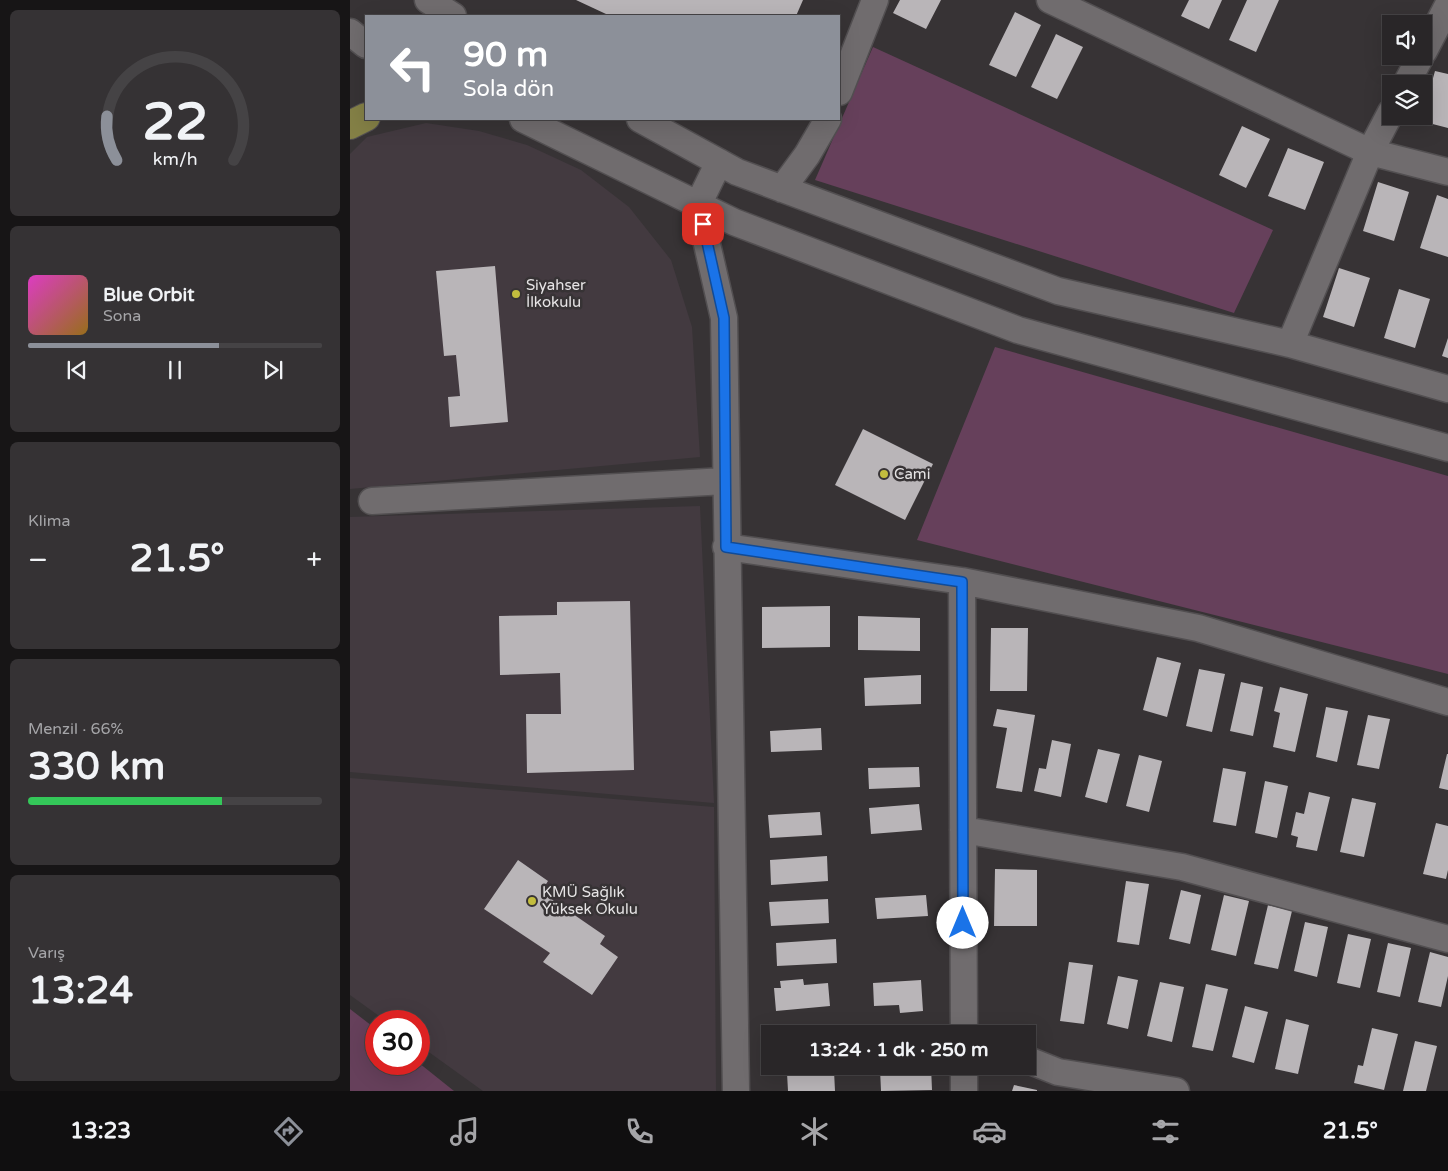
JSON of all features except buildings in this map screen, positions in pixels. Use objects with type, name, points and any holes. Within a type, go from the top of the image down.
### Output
[{"type":"main road","points":[[350,125],[365,118]]},
{"type":"street","points":[[428,0],[451,15]]},
{"type":"street","points":[[840,89],[875,0]]},
{"type":"street","points":[[1050,0],[1370,152],[1448,172]]},
{"type":"street","points":[[1432,36],[1448,5]]},
{"type":"street","points":[[350,32],[365,44]]},
{"type":"street","points":[[525,120],[734,222],[1018,330],[1448,448]]},
{"type":"street","points":[[642,120],[737,172],[1058,291],[1290,344],[1448,389]]},
{"type":"street","points":[[782,189],[807,155],[827,120]]},
{"type":"street","points":[[1290,344],[1370,152],[1384,125]]},
{"type":"street","points":[[719,162],[698,205],[724,318],[726,547],[736,1091]]},
{"type":"street","points":[[372,501],[725,481]]},
{"type":"street","points":[[726,547],[962,582],[1198,628],[1448,702]]},
{"type":"street","points":[[962,582],[964,1025]]},
{"type":"street","points":[[963,830],[1182,866],[1448,939]]},
{"type":"street","points":[[1036,1063],[1058,1072],[1176,1091]]},
{"type":"street","points":[[964,1075],[964,1091]]},
{"type":"shaded area","points":[[873,47],[1273,230],[1234,313],[815,180]]},
{"type":"shaded area","name":"Siyahser İlkokulu","points":[[426,123],[479,131],[527,145],[581,170],[629,207],[671,260],[692,327],[700,457],[350,489],[350,154],[367,137]]},
{"type":"shaded area","points":[[995,347],[1448,476],[1448,674],[917,540]]},
{"type":"shaded area","points":[[700,506],[714,803],[350,772],[350,517]]},
{"type":"shaded area","name":"KMÜ Sağlık Yüksek Okulu","points":[[350,778],[714,807],[716,1091],[483,1091],[430,1053],[430,1010],[371,1010],[350,995]]},
{"type":"shaded area","points":[[350,1009],[365,1021],[365,1075],[430,1075],[430,1072],[454,1091],[350,1091]]},
{"type":"place","name":"Siyahser İlkokulu","points":[[516,294]]},
{"type":"place","name":"Cami","points":[[884,474]]},
{"type":"place","name":"KMÜ Sağlık Yüksek Okulu","points":[[532,901]]},
{"type":"route","points":[[703,224],[724,318],[726,547],[962,582],[963,923]]}]
